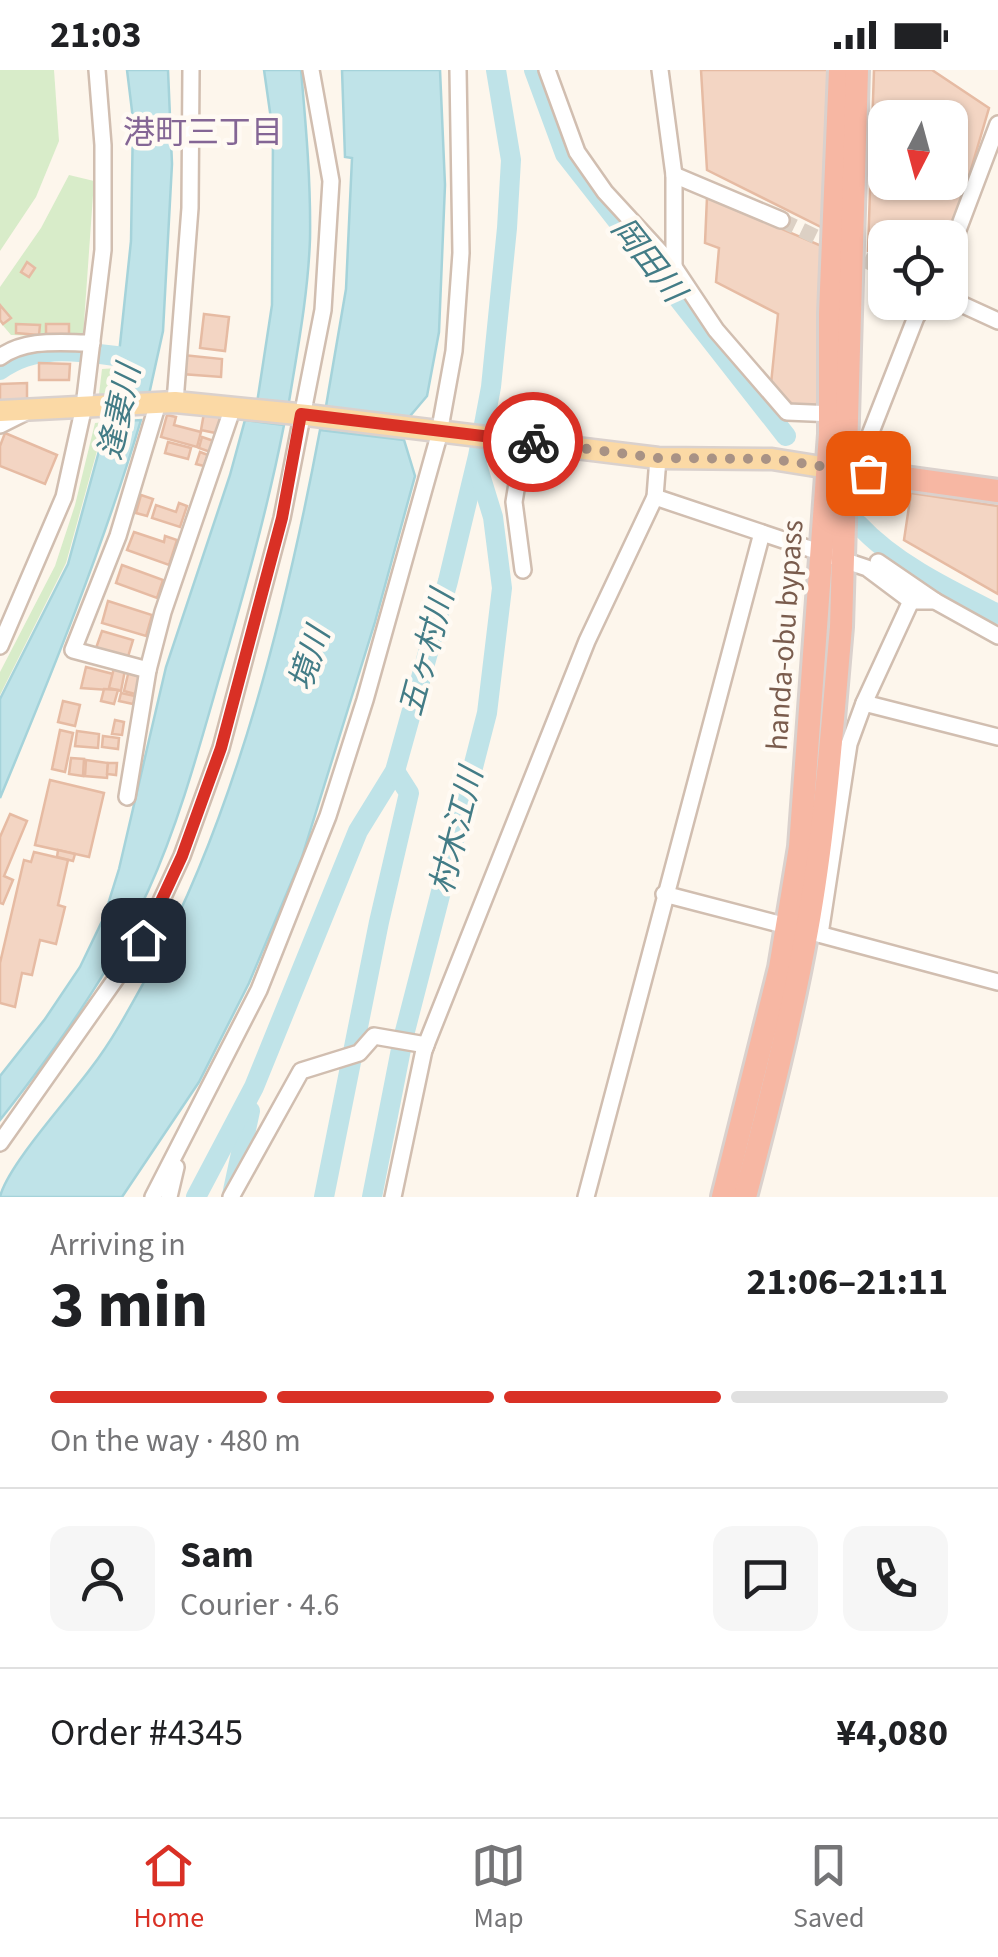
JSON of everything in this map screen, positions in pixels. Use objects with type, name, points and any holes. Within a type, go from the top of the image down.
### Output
[{"type":"highway","name":"handa-obu bypass","points":[[744,1197],[777,1069],[805,930],[835,698],[832,555],[847,470],[830,314],[840,70]]},
{"type":"highway","name":"handa-obu bypass","points":[[838,414],[857,70]]},
{"type":"highway","points":[[847,470],[998,491]]},
{"type":"highway","name":"handa-obu bypass","points":[[723,1197],[780,968],[805,930]]},
{"type":"main road","points":[[0,412],[85,400],[166,402],[301,414],[658,458],[772,459],[847,470]]},
{"type":"street","points":[[0,646],[4,626],[64,497],[85,400],[104,250],[103,145],[97,70]]},
{"type":"street","points":[[148,670],[74,650],[166,402],[190,208],[191,70]]},
{"type":"street","points":[[0,1143],[143,940],[182,856],[226,728],[282,518],[323,310],[331,182],[311,70]]},
{"type":"street","points":[[153,1197],[259,990],[338,788],[439,431],[454,351],[461,252],[458,70]]},
{"type":"street","points":[[547,70],[576,152],[605,192],[674,267],[716,330],[787,412],[838,414]]},
{"type":"street","points":[[660,70],[674,175],[674,267]]},
{"type":"street","points":[[962,220],[998,124]]},
{"type":"street","points":[[674,175],[781,220]]},
{"type":"street","points":[[968,307],[998,321]]},
{"type":"street","points":[[847,470],[869,436],[915,320]]},
{"type":"street","points":[[0,357],[36,342],[92,344]]},
{"type":"street","points":[[126,797],[148,670],[163,612],[236,408]]},
{"type":"street","points":[[0,425],[30,410]]},
{"type":"street","points":[[523,570],[514,502],[524,440]]},
{"type":"street","points":[[424,1050],[587,641],[655,496],[658,458]]},
{"type":"street","points":[[655,496],[867,568],[911,601],[934,601]]},
{"type":"street","points":[[586,1197],[762,533]]},
{"type":"street","points":[[878,562],[934,601],[998,636]]},
{"type":"street","points":[[805,930],[849,744],[911,601]]},
{"type":"street","points":[[864,703],[998,737]]},
{"type":"street","points":[[664,894],[998,982]]},
{"type":"street","points":[[231,1197],[301,1071],[359,1052],[374,1036],[426,1045],[393,1197]]},
{"type":"street","points":[[169,1197],[183,1140]]},
{"type":"green space","points":[[0,70],[54,70],[59,141],[36,197],[0,251]]},
{"type":"green space","points":[[69,175],[94,181],[83,337],[11,335],[0,322],[0,287],[41,228]]},
{"type":"green space","points":[[117,368],[111,404],[98,403],[102,369]]},
{"type":"green space","points":[[105,422],[66,563],[0,695],[0,672],[55,566],[95,423]]},
{"type":"water","points":[[127,70],[168,70],[172,164],[163,331],[148,399],[114,401],[131,241],[133,119]]},
{"type":"water","points":[[264,70],[301,70],[306,134],[309,260],[288,408],[257,403],[272,305],[273,133]]},
{"type":"water","points":[[342,70],[440,70],[445,185],[439,332],[427,396],[405,422],[325,412],[346,289],[352,158],[345,157]]},
{"type":"water","points":[[141,420],[93,564],[0,798],[0,699],[68,564],[107,422]]},
{"type":"water","points":[[245,420],[284,425],[245,586],[178,814],[148,891],[117,951],[61,1038],[0,1120],[0,1076],[80,967],[104,917],[119,869],[166,667]]},
{"type":"water","name":"境川","points":[[320,430],[404,440],[415,476],[375,622],[302,857],[249,983],[199,1082],[122,1197],[0,1197],[26,1150],[91,1068],[124,1017],[184,903],[211,839],[275,635]]},
{"type":"building","points":[[701,70],[828,70],[823,228],[707,170]]},
{"type":"building","points":[[874,70],[932,70],[989,108],[968,180],[968,100],[873,100]]},
{"type":"building","points":[[707,197],[824,247],[817,407],[792,404],[771,384],[778,314],[716,282],[719,248],[705,243]]},
{"type":"building","points":[[870,200],[962,200],[956,220],[869,220]]},
{"type":"building","points":[[27,262],[35,268],[29,277],[21,272]]},
{"type":"building","points":[[0,305],[11,318],[3,324],[0,320]]},
{"type":"building","points":[[204,314],[229,317],[225,351],[200,348]]},
{"type":"building","points":[[16,324],[40,325],[39,335],[16,333]]},
{"type":"building","points":[[46,324],[69,324],[69,334],[46,334]]},
{"type":"building","points":[[183,355],[222,359],[221,377],[182,374]]},
{"type":"building","points":[[39,363],[70,364],[69,380],[39,380]]},
{"type":"building","points":[[27,383],[27,399],[0,401],[0,384]]},
{"type":"building","points":[[204,413],[223,416],[220,434],[201,430]]},
{"type":"building","points":[[167,415],[176,417],[174,425],[201,432],[197,447],[161,437]]},
{"type":"building","points":[[5,433],[57,455],[45,484],[0,466]]},
{"type":"building","points":[[202,437],[217,442],[213,453],[199,448]]},
{"type":"building","points":[[168,442],[191,448],[188,459],[165,453]]},
{"type":"building","points":[[200,452],[208,455],[204,466],[196,464]]},
{"type":"building","points":[[911,493],[998,506],[998,594],[904,540]]},
{"type":"building","points":[[141,495],[153,499],[147,516],[136,513]]},
{"type":"building","points":[[179,503],[187,506],[180,527],[152,518],[156,505],[176,512]]},
{"type":"building","points":[[134,532],[164,542],[165,536],[177,540],[169,565],[127,550]]},
{"type":"building","points":[[122,565],[163,580],[157,598],[116,583]]},
{"type":"building","points":[[108,601],[152,615],[146,636],[102,623]]},
{"type":"building","points":[[102,631],[133,640],[127,660],[95,651]]},
{"type":"building","points":[[86,667],[113,674],[109,690],[81,688]]},
{"type":"building","points":[[114,668],[125,670],[121,691],[109,688]]},
{"type":"building","points":[[129,670],[141,673],[135,694],[124,691]]},
{"type":"building","points":[[104,689],[118,690],[114,704],[101,701]]},
{"type":"building","points":[[121,693],[135,696],[133,704],[119,701]]},
{"type":"building","points":[[63,701],[80,705],[75,726],[58,722]]},
{"type":"building","points":[[115,720],[124,722],[122,735],[112,734]]},
{"type":"building","points":[[60,730],[73,733],[65,772],[52,769]]},
{"type":"building","points":[[77,731],[99,734],[98,748],[75,746]]},
{"type":"building","points":[[103,736],[119,738],[118,749],[102,747]]},
{"type":"building","points":[[71,758],[84,759],[83,776],[69,774]]},
{"type":"building","points":[[86,760],[108,763],[107,778],[85,776]]},
{"type":"building","points":[[108,763],[117,763],[116,775],[107,774]]},
{"type":"building","points":[[50,780],[104,793],[89,857],[35,845]]},
{"type":"building","points":[[10,814],[27,821],[4,876],[13,880],[3,904],[0,837]]},
{"type":"building","points":[[58,850],[75,854],[73,861],[57,857]]},
{"type":"building","points":[[34,852],[68,860],[58,905],[65,907],[56,944],[40,940],[32,975],[22,973],[15,1007],[0,1003],[0,963],[24,860],[31,862]]},
{"type":"waterway","name":"五ヶ村川","points":[[196,1197],[254,1087],[358,831],[395,771],[448,581],[491,387],[507,228],[511,160],[496,70]]},
{"type":"waterway","name":"岡田川","points":[[534,70],[565,154],[786,436]]},
{"type":"waterway","name":"逢妻川","points":[[0,370],[15,361],[47,352],[132,358]]},
{"type":"waterway","name":"村木江川","points":[[372,1197],[403,1039],[487,713],[502,588],[493,517],[477,465]]},
{"type":"waterway","name":"岡田川","points":[[858,524],[906,564],[998,614]]},
{"type":"waterway","points":[[324,1197],[409,793],[395,771]]},
{"type":"waterway","points":[[232,1195],[250,1111]]},
{"type":"tunnel","points":[[781,220],[868,262]]},
{"type":"way so far","points":[[533,442],[658,458],[772,459],[868,473]]},
{"type":"district","name":"港町三丁目","points":[[203,133]]},
{"type":"route","points":[[143,940],[182,856],[221,748],[282,518],[301,414],[533,442]]}]
